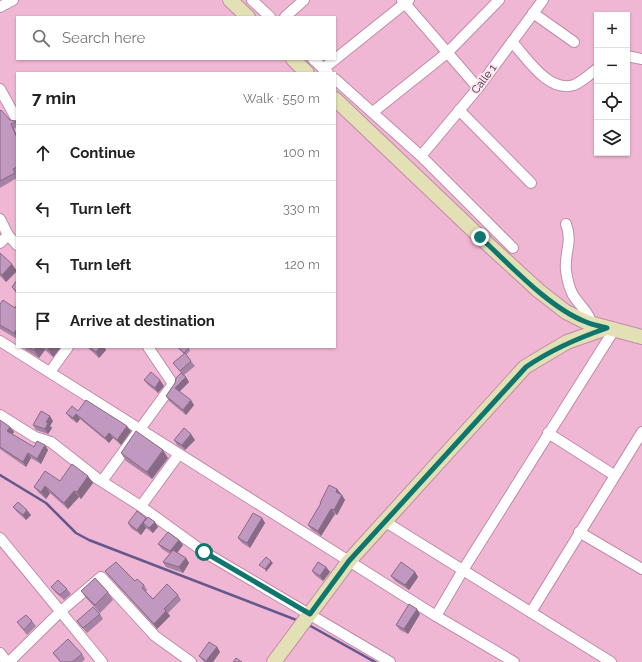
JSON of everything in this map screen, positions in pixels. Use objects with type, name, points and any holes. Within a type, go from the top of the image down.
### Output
[{"type":"street","points":[[0,7],[13,0]]},
{"type":"street","points":[[230,0],[247,16]]},
{"type":"street","points":[[252,0],[269,16]]},
{"type":"street","points":[[286,16],[304,0]]},
{"type":"street","points":[[372,112],[447,53],[499,0]]},
{"type":"street","name":"Calle 1","points":[[421,156],[478,88],[543,0]]},
{"type":"street","points":[[314,60],[326,71],[405,1],[447,53],[478,88]]},
{"type":"street","points":[[533,13],[574,42]]},
{"type":"street","points":[[512,42],[545,78],[558,85],[575,85],[594,71]]},
{"type":"street","points":[[630,57],[642,59]]},
{"type":"street","points":[[294,60],[306,72]]},
{"type":"street","points":[[336,80],[421,156],[513,248]]},
{"type":"street","points":[[0,89],[16,118]]},
{"type":"street","points":[[336,100],[539,291],[566,312],[592,324],[642,337]]},
{"type":"street","points":[[459,110],[532,183]]},
{"type":"street","points":[[0,219],[8,234],[16,244]]},
{"type":"street","points":[[566,224],[570,234],[566,255],[566,270],[569,285],[573,294],[589,314],[592,324]]},
{"type":"street","points":[[0,243],[8,234]]},
{"type":"street","points":[[436,616],[549,433],[611,329]]},
{"type":"street","points":[[274,662],[349,561],[526,367],[545,354],[568,342],[611,329]]},
{"type":"street","points":[[0,341],[436,616],[513,662]]},
{"type":"street","points":[[50,372],[67,348]]},
{"type":"street","points":[[102,481],[174,384],[149,348]]},
{"type":"street","points":[[0,415],[34,437],[51,442],[102,481],[142,506],[204,552],[305,621],[390,662]]},
{"type":"street","points":[[531,612],[614,475],[642,432]]},
{"type":"street","points":[[549,433],[614,475]]},
{"type":"street","points":[[142,506],[179,454]]},
{"type":"street","points":[[384,521],[611,662]]},
{"type":"street","points":[[579,532],[642,569]]},
{"type":"street","points":[[0,538],[102,662]]},
{"type":"street","points":[[0,653],[8,662],[61,611],[101,577],[155,636],[191,662]]},
{"type":"building","points":[[1,110],[10,120],[16,121],[11,124],[16,136],[16,168],[13,169],[15,173],[0,181]]},
{"type":"building","points":[[0,253],[12,264],[2,275],[0,273]]},
{"type":"building","points":[[16,281],[16,291],[12,287]]},
{"type":"building","points":[[3,300],[15,308],[16,306],[16,330],[14,333],[0,325],[0,304]]},
{"type":"building","points":[[90,348],[99,348],[96,352]]},
{"type":"building","points":[[179,348],[189,348],[184,353]]},
{"type":"building","points":[[185,353],[191,361],[180,371],[173,363]]},
{"type":"building","points":[[151,372],[160,380],[155,388],[144,380]]},
{"type":"building","points":[[181,373],[186,377],[175,388],[191,400],[183,410],[166,396],[175,383],[176,378]]},
{"type":"building","points":[[86,400],[127,426],[117,440],[109,433],[105,438],[76,414],[73,418],[66,413],[72,406],[78,411]]},
{"type":"building","points":[[41,411],[50,416],[46,422],[48,423],[45,429],[33,425]]},
{"type":"building","points":[[0,420],[10,427],[7,431],[34,447],[37,441],[45,445],[37,459],[28,453],[23,462],[0,447]]},
{"type":"building","points":[[184,428],[191,434],[182,445],[174,440]]},
{"type":"building","points":[[136,431],[163,450],[147,472],[121,453]]},
{"type":"building","points":[[72,464],[88,476],[77,492],[74,491],[64,503],[45,486],[41,492],[34,487],[45,471],[60,481]]},
{"type":"building","points":[[329,485],[337,489],[336,492],[342,495],[334,510],[331,509],[318,531],[308,525],[321,503]]},
{"type":"building","points":[[18,502],[27,510],[23,515],[13,507]]},
{"type":"building","points":[[137,511],[146,518],[137,530],[128,523]]},
{"type":"building","points":[[253,513],[262,518],[247,543],[238,538]]},
{"type":"building","points":[[148,517],[155,522],[149,528],[143,523]]},
{"type":"building","points":[[168,532],[179,540],[170,551],[158,544]]},
{"type":"building","points":[[173,550],[186,558],[179,567],[163,562]]},
{"type":"building","points":[[266,557],[271,561],[265,569],[259,565]]},
{"type":"building","points":[[116,562],[135,581],[137,579],[144,585],[142,588],[153,599],[167,584],[178,595],[164,609],[166,611],[154,624],[105,571]]},
{"type":"building","points":[[318,562],[326,567],[320,576],[312,571]]},
{"type":"building","points":[[401,562],[415,572],[405,585],[391,576]]},
{"type":"building","points":[[95,578],[108,592],[95,605],[81,591]]},
{"type":"building","points":[[58,580],[67,589],[60,595],[51,587]]},
{"type":"building","points":[[409,604],[417,609],[404,629],[396,625]]},
{"type":"building","points":[[93,607],[100,614],[83,628],[77,621]]},
{"type":"building","points":[[26,615],[32,621],[24,630],[17,622]]},
{"type":"building","points":[[68,639],[82,654],[72,662],[61,662],[53,653]]},
{"type":"building","points":[[209,642],[217,647],[206,661],[199,656]]},
{"type":"building","points":[[236,658],[242,662],[233,662]]},
{"type":"waterway","points":[[0,475],[46,503],[76,533],[89,540],[299,621]]},
{"type":"waterway","points":[[307,624],[375,662]]},
{"type":"route","points":[[204,552],[310,614],[349,561],[388,516],[526,367],[545,354],[568,342],[607,328],[586,322],[566,312],[539,291],[480,237]]}]
